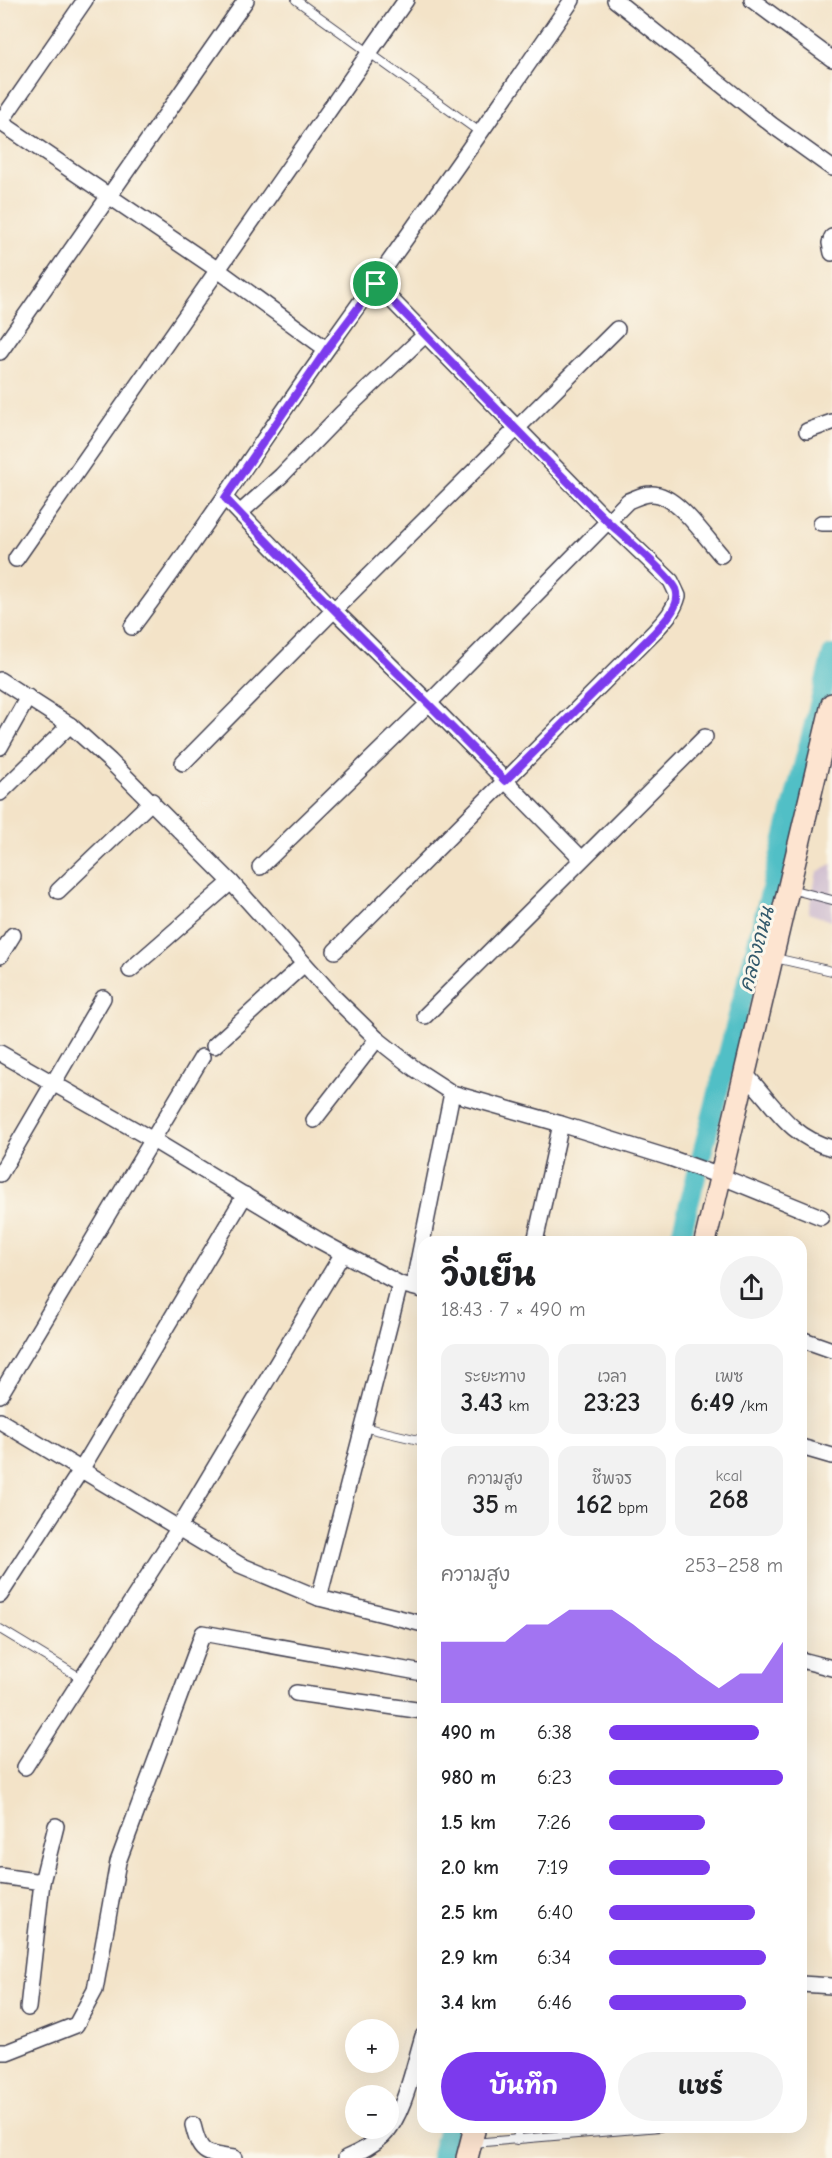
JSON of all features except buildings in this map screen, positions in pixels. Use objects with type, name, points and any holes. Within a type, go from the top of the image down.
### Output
[{"type":"street","points":[[85,0],[0,122],[218,270],[327,349]]},
{"type":"street","points":[[0,352],[246,0]]},
{"type":"street","points":[[16,559],[406,0]]},
{"type":"street","points":[[132,627],[177,568],[327,349],[376,284],[482,133],[572,0]]},
{"type":"street","points":[[615,0],[772,125],[832,168]]},
{"type":"street","points":[[752,0],[832,59]]},
{"type":"street","points":[[832,237],[830,243],[832,253]]},
{"type":"street","points":[[335,951],[655,632],[668,617],[678,596],[671,581],[608,521],[376,284]]},
{"type":"street","points":[[183,763],[617,329]]},
{"type":"street","points":[[240,513],[282,476],[342,413],[425,335]]},
{"type":"street","points":[[807,431],[832,422]]},
{"type":"street","points":[[260,867],[429,703],[628,501],[653,493],[668,498],[685,513],[720,555]]},
{"type":"street","points":[[225,498],[581,858]]},
{"type":"street","points":[[0,680],[70,725],[152,801],[377,1039],[452,1094],[561,1124],[670,1158],[821,1217]]},
{"type":"street","points":[[0,747],[28,697]]},
{"type":"street","points":[[706,1236],[713,1174],[745,1074],[772,957],[827,744],[832,704]]},
{"type":"street","points":[[0,793],[70,725]]},
{"type":"street","points":[[425,1016],[581,858],[705,737]]},
{"type":"street","points":[[58,891],[152,801]]},
{"type":"street","points":[[130,970],[231,882]]},
{"type":"street","points":[[0,956],[13,935]]},
{"type":"street","points":[[214,1046],[304,964]]},
{"type":"street","points":[[0,1174],[103,998]]},
{"type":"street","points":[[314,1119],[377,1039]]},
{"type":"street","points":[[0,1053],[153,1140],[343,1253],[412,1287]]},
{"type":"street","points":[[0,1395],[202,1057]]},
{"type":"street","points":[[745,1074],[799,1134],[818,1145],[832,1148]]},
{"type":"street","points":[[423,1236],[452,1094]]},
{"type":"street","points":[[537,1236],[561,1124]]},
{"type":"street","points":[[0,1595],[81,1470],[245,1195]]},
{"type":"street","points":[[25,1767],[178,1529],[343,1253]]},
{"type":"street","points":[[319,1598],[363,1427],[412,1287],[417,1263]]},
{"type":"street","points":[[807,1341],[832,1350]]},
{"type":"street","points":[[0,1421],[240,1565],[319,1598],[417,1622]]},
{"type":"street","points":[[807,1449],[832,1456]]},
{"type":"street","points":[[0,2052],[7,2052],[76,2025],[95,1989],[118,1862],[203,1633],[417,1672]]},
{"type":"street","points":[[807,1662],[832,1668]]},
{"type":"street","points":[[296,1693],[417,1710]]},
{"type":"street","points":[[28,2008],[42,1882],[56,1826]]},
{"type":"street","points":[[0,1876],[42,1882]]},
{"type":"street","points":[[807,1984],[832,1986]]},
{"type":"street","points":[[346,2158],[373,2144],[385,2134],[398,2116],[417,2055]]},
{"type":"street","points":[[193,2125],[198,2145],[203,2150],[234,2158]]},
{"type":"lane","points":[[296,0],[482,133]]},
{"type":"lane","points":[[789,889],[832,900]]},
{"type":"lane","points":[[772,957],[832,971]]},
{"type":"lane","points":[[363,1427],[417,1440]]},
{"type":"lane","points":[[0,1629],[81,1678]]},
{"type":"lane","points":[[517,2139],[518,2133]]},
{"type":"lane","points":[[471,2143],[588,2133]]},
{"type":"shaded area","points":[[832,864],[832,921],[808,913],[817,872]]},
{"type":"waterway","name":"คลองถนน","points":[[681,1236],[832,655]]},
{"type":"waterway","name":"คลองถนน","points":[[440,2158],[446,2133]]},
{"type":"route","points":[[376,284],[608,521],[671,581],[678,596],[668,617],[655,632],[505,781],[225,498],[327,349],[376,284]]}]
